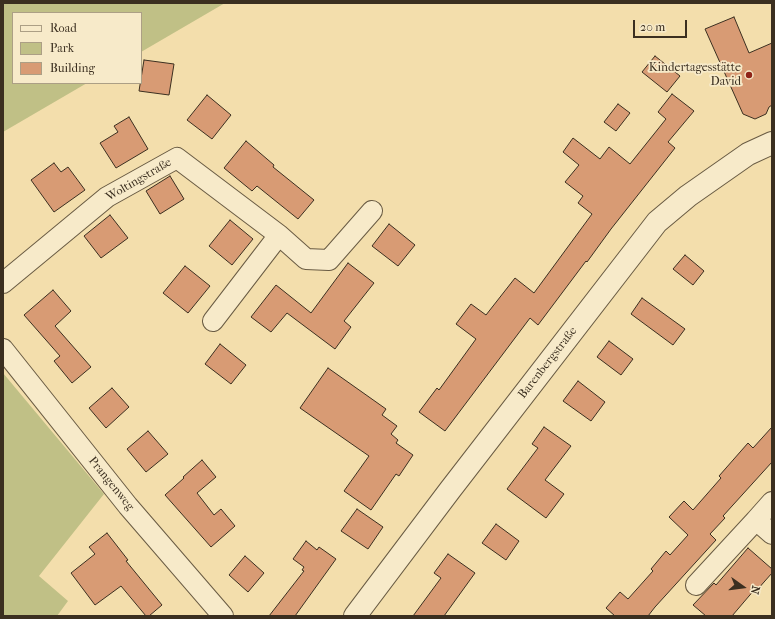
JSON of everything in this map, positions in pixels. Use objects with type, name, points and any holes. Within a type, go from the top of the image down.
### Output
[{"type":"street","name":"Barenbergstraße","points":[[355,616],[450,490],[657,222],[688,196],[748,154],[772,144]]},
{"type":"street","name":"Woltingstraße","points":[[3,283],[107,197],[177,158],[279,235],[306,259],[329,260],[372,211]]},
{"type":"street","points":[[213,320],[279,235]]},
{"type":"street","name":"Prangenweg","points":[[3,349],[128,506],[223,616]]},
{"type":"street","points":[[696,584],[772,502]]},
{"type":"street","points":[[756,520],[772,534]]},
{"type":"green space","points":[[3,3],[225,3],[142,51],[142,12],[12,12],[12,84],[85,84],[3,132]]},
{"type":"green space","points":[[3,373],[104,494],[39,576],[68,601],[57,616],[3,616]]},
{"type":"building","name":"Kindertagesstätte David","points":[[734,17],[749,53],[772,43],[772,105],[769,107],[766,114],[755,119],[743,114],[705,29]]},
{"type":"building","points":[[655,56],[680,76],[667,92],[642,72]]},
{"type":"building","points":[[144,60],[174,64],[169,95],[139,91],[140,84],[142,84]]},
{"type":"building","points":[[672,94],[694,111],[668,142],[675,148],[587,262],[586,261],[538,325],[530,318],[445,431],[419,412],[437,388],[439,390],[476,339],[456,324],[471,304],[486,315],[515,278],[534,293],[592,214],[578,203],[583,196],[565,182],[579,165],[563,152],[573,138],[600,159],[609,147],[630,164],[666,119],[658,112]]},
{"type":"building","points":[[207,95],[231,115],[212,139],[187,120]]},
{"type":"building","points":[[618,104],[630,113],[616,131],[604,122]]},
{"type":"building","points":[[129,117],[148,149],[116,168],[100,143],[118,132],[114,126]]},
{"type":"building","points":[[246,141],[274,165],[273,167],[314,200],[298,219],[257,186],[252,191],[224,168]]},
{"type":"building","points":[[54,163],[61,172],[68,167],[85,190],[54,212],[31,180]]},
{"type":"building","points":[[170,176],[184,199],[160,214],[146,191]]},
{"type":"building","points":[[110,215],[128,238],[101,258],[84,236]]},
{"type":"building","points":[[230,220],[253,239],[232,265],[209,246]]},
{"type":"building","points":[[389,224],[415,245],[398,266],[372,246]]},
{"type":"building","points":[[685,255],[704,271],[693,285],[673,269]]},
{"type":"building","points":[[348,263],[374,283],[344,321],[351,327],[335,349],[287,313],[271,332],[251,317],[276,285],[311,313]]},
{"type":"building","points":[[185,266],[210,286],[188,313],[163,293]]},
{"type":"building","points":[[53,290],[71,311],[55,326],[91,367],[72,383],[54,361],[60,356],[24,315]]},
{"type":"building","points":[[642,298],[685,329],[673,345],[631,314]]},
{"type":"building","points":[[609,341],[633,359],[621,375],[597,357]]},
{"type":"building","points":[[220,344],[246,365],[231,384],[205,364]]},
{"type":"building","points":[[328,368],[386,409],[382,415],[397,426],[391,434],[398,440],[396,443],[413,455],[399,476],[396,474],[371,510],[344,491],[369,456],[300,408]]},
{"type":"building","points":[[578,381],[605,402],[591,421],[563,401]]},
{"type":"building","points":[[112,388],[129,407],[106,428],[89,408]]},
{"type":"building","points":[[544,427],[571,446],[545,480],[564,494],[546,518],[507,489],[538,448],[532,444]]},
{"type":"building","points":[[772,427],[772,462],[723,516],[725,518],[710,534],[716,540],[648,616],[615,616],[606,608],[620,592],[628,599],[653,571],[651,569],[666,551],[670,555],[688,535],[669,517],[684,501],[693,510],[721,478],[719,476],[748,443],[753,448]]},
{"type":"building","points":[[148,431],[168,454],[146,472],[127,449]]},
{"type":"building","points":[[202,460],[216,477],[197,493],[214,515],[221,509],[235,526],[211,547],[165,495]]},
{"type":"building","points":[[357,509],[383,527],[368,549],[341,531]]},
{"type":"building","points":[[496,524],[519,541],[506,560],[482,543]]},
{"type":"building","points":[[107,533],[128,560],[126,561],[162,605],[149,616],[146,616],[121,586],[95,605],[71,573],[95,554],[89,547]]},
{"type":"building","points":[[306,541],[317,550],[319,547],[336,559],[295,616],[269,616],[304,571],[302,570],[304,567],[293,559]]},
{"type":"building","points":[[748,548],[772,569],[772,573],[757,590],[755,589],[732,616],[706,616],[693,605],[714,583],[716,585]]},
{"type":"building","points":[[448,554],[475,573],[444,616],[413,616],[441,578],[434,573]]},
{"type":"building","points":[[245,556],[264,573],[248,592],[229,575]]},
{"type":"place","name":"Kindertagesstätte David","points":[[749,75]]}]
